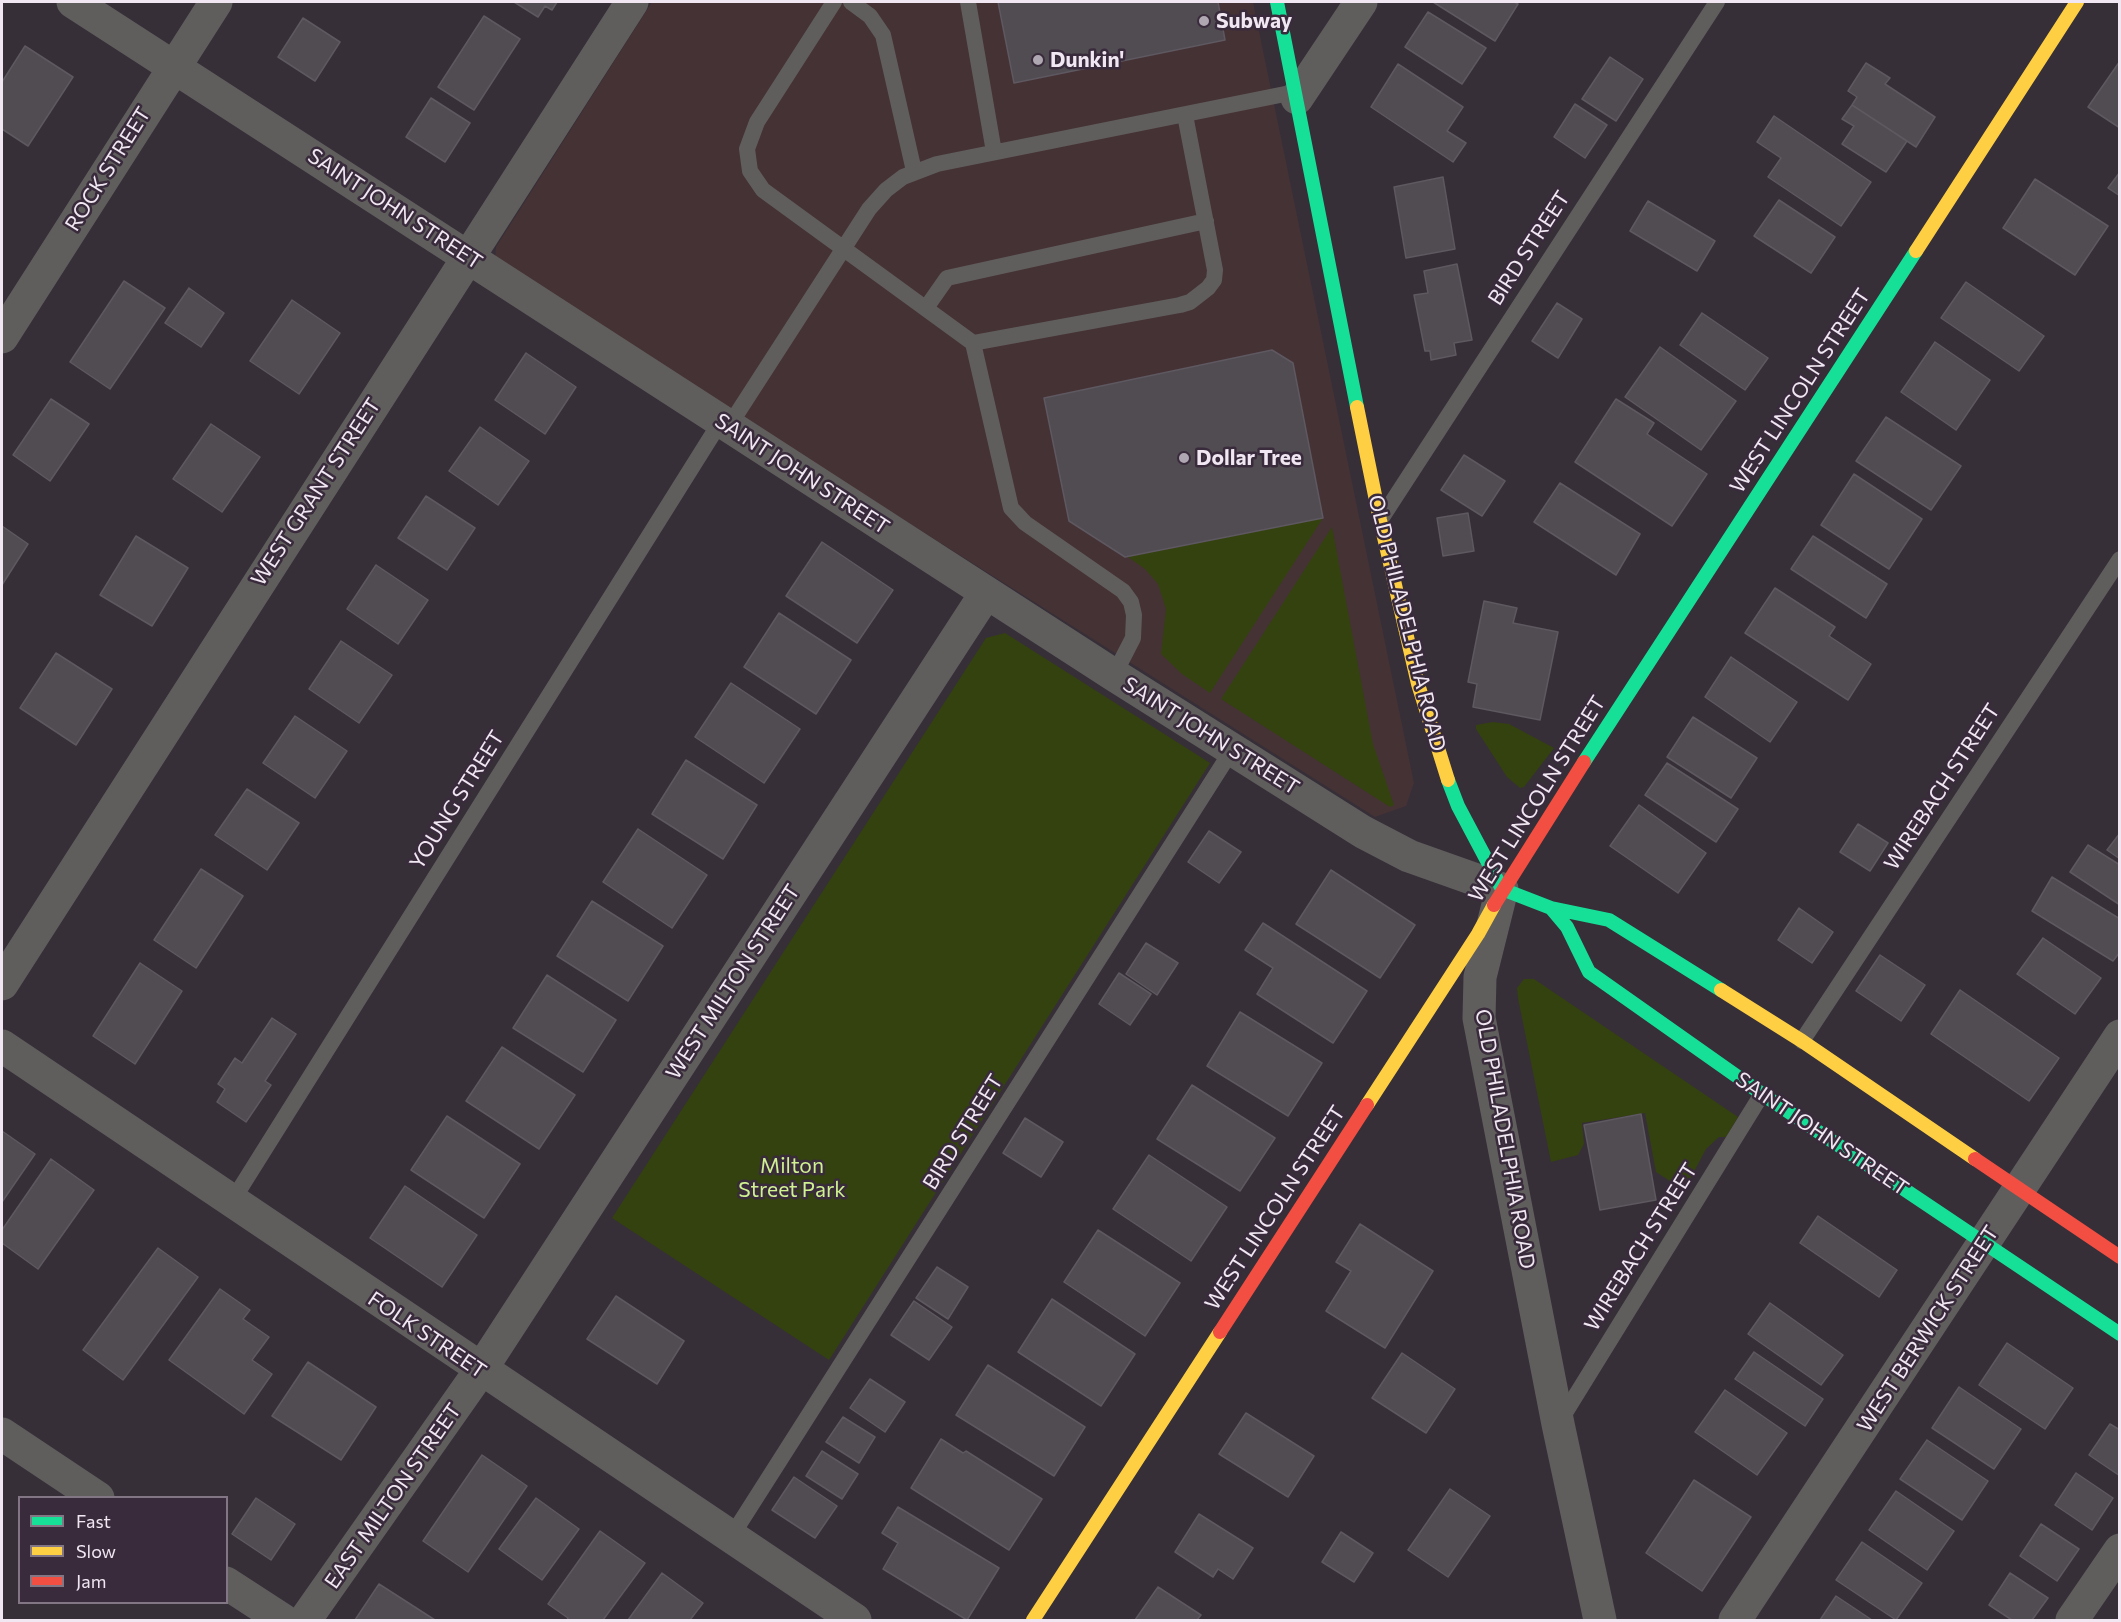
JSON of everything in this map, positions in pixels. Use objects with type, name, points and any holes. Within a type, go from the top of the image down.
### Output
[{"type":"main road","name":"OLD PHILADELPHIA ROAD","points":[[1276,2],[1380,520],[1418,684],[1438,755],[1458,806],[1502,888]]},
{"type":"main road","name":"WEST LINCOLN STREET","points":[[1033,1620],[1478,934],[1502,888],[2077,2]]},
{"type":"main road","name":"SAINT JOHN STREET","points":[[1502,888],[1551,908],[1609,920],[1802,1041],[2120,1257]]},
{"type":"main road","name":"SAINT JOHN STREET","points":[[1551,908],[1567,927],[1589,972],[1762,1094],[2120,1334]]},
{"type":"street","name":"SAINT JOHN STREET","points":[[73,2],[174,65],[986,593],[1363,832],[1400,851],[1502,888]]},
{"type":"street","name":"ROCK STREET","points":[[2,337],[216,2]]},
{"type":"street","name":"WEST GRANT STREET","points":[[2,984],[466,256],[632,2]]},
{"type":"street","points":[[1296,95],[1361,2]]},
{"type":"street","name":"WEST MILTON STREET","points":[[480,1371],[986,593]]},
{"type":"street","name":"OLD PHILADELPHIA ROAD","points":[[1502,888],[1480,977],[1479,1018],[1558,1424],[1600,1620]]},
{"type":"street","name":"WEST BERWICK STREET","points":[[1735,1620],[2120,1036]]},
{"type":"street","name":"FOLK STREET","points":[[2,1046],[480,1371],[855,1620]]},
{"type":"street","name":"EAST MILTON STREET","points":[[305,1620],[480,1371]]},
{"type":"street","points":[[2,1434],[96,1496]]},
{"type":"street","points":[[2072,1620],[2120,1550]]},
{"type":"street","points":[[228,1584],[283,1620]]},
{"type":"lane","points":[[834,2],[757,122],[747,149],[750,171],[763,190],[973,343],[1008,498],[1016,516],[1123,591],[1131,602],[1134,615],[1133,639],[1114,675]]},
{"type":"lane","points":[[851,2],[870,16],[883,35],[914,171]]},
{"type":"lane","points":[[968,2],[994,152]]},
{"type":"lane","name":"BIRD STREET","points":[[1380,520],[1717,2]]},
{"type":"lane","name":"YOUNG STREET","points":[[231,1203],[725,424],[869,209],[886,190],[914,171],[937,164],[1296,95]]},
{"type":"lane","points":[[973,343],[1190,302],[1214,280],[1215,270],[1185,115]]},
{"type":"lane","points":[[926,308],[947,278],[1206,222]]},
{"type":"lane","name":"WIREBACH STREET","points":[[1802,1041],[2120,559]]},
{"type":"lane","name":"BIRD STREET","points":[[731,1537],[1232,750]]},
{"type":"lane","name":"WIREBACH STREET","points":[[1558,1424],[1762,1094]]},
{"type":"shaded area","points":[[652,2],[1253,2],[1414,783],[1406,806],[1375,817],[495,262],[496,247]]},
{"type":"green space","points":[[1323,518],[1210,693],[1182,674],[1161,654],[1166,609],[1158,584],[1145,569],[1128,557]]},
{"type":"green space","points":[[1332,527],[1373,744],[1394,805],[1390,807],[1221,699]]},
{"type":"green space","name":"Milton Street Park","points":[[1005,633],[1210,763],[829,1360],[612,1218],[986,638]]},
{"type":"green space","points":[[1493,722],[1509,724],[1554,748],[1524,787],[1520,788],[1507,777],[1476,729],[1476,725]]},
{"type":"green space","points":[[1524,979],[1534,979],[1738,1117],[1726,1137],[1719,1137],[1706,1149],[1689,1181],[1687,1192],[1656,1172],[1645,1113],[1582,1123],[1584,1144],[1578,1155],[1551,1162],[1518,998],[1517,988]]},
{"type":"building","points":[[514,2],[557,2],[552,10],[545,6],[538,17]]},
{"type":"building","points":[[998,2],[1218,2],[1225,40],[1014,83]]},
{"type":"building","points":[[1433,2],[1514,2],[1518,4],[1495,41]]},
{"type":"building","points":[[1428,12],[1486,48],[1462,84],[1405,47]]},
{"type":"building","points":[[484,16],[520,39],[474,110],[438,87]]},
{"type":"building","points":[[303,18],[340,42],[315,81],[278,57]]},
{"type":"building","points":[[25,46],[73,77],[28,146],[2,129],[2,82]]},
{"type":"building","points":[[1610,57],[1643,79],[1616,121],[1582,99]]},
{"type":"building","points":[[2120,61],[2120,128],[2088,107]]},
{"type":"building","points":[[1866,63],[1890,78],[1885,84],[1935,117],[1916,147],[1852,105],[1857,97],[1848,91]]},
{"type":"building","points":[[1398,64],[1463,107],[1447,131],[1466,143],[1453,162],[1371,107]]},
{"type":"building","points":[[431,98],[470,123],[445,162],[406,137]]},
{"type":"building","points":[[1575,104],[1607,125],[1585,158],[1554,137]]},
{"type":"building","points":[[1852,105],[1907,141],[1886,172],[1842,144],[1854,126],[1842,119]]},
{"type":"building","points":[[1774,116],[1871,182],[1841,226],[1768,177],[1781,158],[1757,142]]},
{"type":"building","points":[[2120,172],[2120,196],[2108,188]]},
{"type":"building","points":[[1443,177],[1455,249],[1406,258],[1394,187]]},
{"type":"building","points":[[2035,179],[2108,226],[2075,275],[2003,228]]},
{"type":"building","points":[[1779,200],[1835,237],[1811,273],[1754,236]]},
{"type":"building","points":[[1648,201],[1715,241],[1697,271],[1630,231]]},
{"type":"building","points":[[1457,264],[1472,340],[1454,343],[1456,355],[1431,360],[1430,351],[1425,351],[1414,295],[1428,293],[1424,271]]},
{"type":"building","points":[[124,281],[165,308],[110,389],[70,362]]},
{"type":"building","points":[[1966,282],[2044,336],[2019,371],[1941,318]]},
{"type":"building","points":[[189,288],[224,313],[201,347],[165,323]]},
{"type":"building","points":[[292,300],[340,333],[299,394],[250,361]]},
{"type":"building","points":[[1557,303],[1582,319],[1558,358],[1532,341]]},
{"type":"building","points":[[1702,313],[1768,358],[1745,390],[1680,345]]},
{"type":"building","points":[[1935,342],[1990,380],[1956,430],[1901,392]]},
{"type":"building","points":[[1660,347],[1736,401],[1701,450],[1625,397]]},
{"type":"building","name":"Dollar Tree","points":[[1272,350],[1293,363],[1323,518],[1125,557],[1069,521],[1044,398]]},
{"type":"building","points":[[526,353],[576,387],[545,434],[495,400]]},
{"type":"building","points":[[51,399],[89,424],[50,481],[13,455]]},
{"type":"building","points":[[1616,399],[1654,423],[1647,434],[1707,474],[1672,526],[1575,462]]},
{"type":"building","points":[[1886,417],[1961,466],[1931,510],[1856,461]]},
{"type":"building","points":[[211,424],[260,457],[222,512],[173,479]]},
{"type":"building","points":[[480,427],[529,461],[498,505],[449,471]]},
{"type":"building","points":[[1464,455],[1505,481],[1482,516],[1441,490]]},
{"type":"building","points":[[1854,474],[1922,519],[1889,569],[1821,525]]},
{"type":"building","points":[[1560,483],[1640,534],[1616,575],[1534,522]]},
{"type":"building","points":[[426,496],[475,528],[447,570],[398,538]]},
{"type":"building","points":[[1468,513],[1474,551],[1443,556],[1437,518]]},
{"type":"building","points":[[2,526],[28,544],[2,585]]},
{"type":"building","points":[[136,536],[188,568],[152,626],[100,595]]},
{"type":"building","points":[[1813,536],[1887,584],[1866,618],[1791,569]]},
{"type":"building","points":[[822,542],[893,590],[857,643],[786,596]]},
{"type":"building","points":[[376,565],[428,600],[398,644],[347,609]]},
{"type":"building","points":[[1775,588],[1835,627],[1829,636],[1871,664],[1848,700],[1745,633]]},
{"type":"building","points":[[1484,601],[1517,608],[1513,623],[1558,632],[1540,720],[1473,707],[1477,684],[1468,682]]},
{"type":"building","points":[[779,613],[851,660],[816,714],[744,667]]},
{"type":"building","points":[[341,641],[392,675],[359,723],[309,689]]},
{"type":"building","points":[[56,653],[112,689],[76,745],[20,708]]},
{"type":"building","points":[[1731,657],[1797,702],[1770,742],[1705,697]]},
{"type":"building","points":[[731,683],[800,729],[764,783],[695,737]]},
{"type":"building","points":[[295,716],[347,751],[315,798],[263,763]]},
{"type":"building","points":[[1693,717],[1757,758],[1731,798],[1667,757]]},
{"type":"building","points":[[686,760],[757,805],[723,859],[652,814]]},
{"type":"building","points":[[1667,763],[1738,809],[1716,842],[1645,795]]},
{"type":"building","points":[[247,789],[299,823],[267,870],[215,835]]},
{"type":"building","points":[[1639,805],[1706,853],[1678,893],[1610,846]]},
{"type":"building","points":[[1858,824],[1888,843],[1870,871],[1840,852]]},
{"type":"building","points":[[638,829],[707,875],[672,928],[603,882]]},
{"type":"building","points":[[1209,831],[1241,852],[1219,883],[1188,862]]},
{"type":"building","points":[[2120,833],[2120,859],[2107,850]]},
{"type":"building","points":[[2088,845],[2120,865],[2120,905],[2070,872]]},
{"type":"building","points":[[201,869],[243,896],[196,968],[154,940]]},
{"type":"building","points":[[1331,870],[1415,925],[1380,978],[1296,924]]},
{"type":"building","points":[[2052,877],[2120,919],[2120,952],[2113,961],[2032,911]]},
{"type":"building","points":[[592,901],[663,946],[628,1001],[557,956]]},
{"type":"building","points":[[1799,908],[1833,932],[1812,963],[1778,940]]},
{"type":"building","points":[[1263,923],[1367,991],[1333,1043],[1257,994],[1273,968],[1245,950]]},
{"type":"building","points":[[2043,938],[2101,978],[2075,1014],[2017,974]]},
{"type":"building","points":[[1146,943],[1178,963],[1157,995],[1126,974]]},
{"type":"building","points":[[1880,955],[1925,985],[1901,1021],[1856,991]]},
{"type":"building","points":[[140,963],[182,991],[135,1064],[93,1036]]},
{"type":"building","points":[[1119,973],[1151,994],[1130,1025],[1099,1004]]},
{"type":"building","points":[[547,975],[616,1020],[583,1072],[513,1028]]},
{"type":"building","points":[[1960,990],[2059,1058],[2029,1101],[1931,1034]]},
{"type":"building","points":[[1240,1012],[1322,1063],[1288,1116],[1207,1066]]},
{"type":"building","points":[[272,1018],[296,1034],[265,1081],[271,1085],[246,1122],[217,1102],[225,1089],[218,1084],[235,1058],[242,1063]]},
{"type":"building","points":[[502,1047],[575,1095],[539,1149],[466,1101]]},
{"type":"building","points":[[1192,1085],[1275,1138],[1240,1191],[1157,1139]]},
{"type":"building","points":[[1641,1114],[1656,1200],[1600,1210],[1584,1125]]},
{"type":"building","points":[[447,1116],[520,1164],[484,1218],[411,1170]]},
{"type":"building","points":[[1025,1118],[1063,1142],[1041,1177],[1003,1153]]},
{"type":"building","points":[[2,1131],[35,1154],[2,1202]]},
{"type":"building","points":[[1149,1155],[1227,1207],[1191,1261],[1113,1209]]},
{"type":"building","points":[[51,1159],[94,1190],[38,1269],[2,1243],[2,1230]]},
{"type":"building","points":[[405,1186],[477,1235],[442,1287],[370,1238]]},
{"type":"building","points":[[1818,1216],[1897,1270],[1879,1297],[1800,1243]]},
{"type":"building","points":[[1360,1224],[1433,1271],[1385,1348],[1326,1311],[1351,1271],[1336,1262]]},
{"type":"building","points":[[1098,1230],[1180,1283],[1145,1336],[1064,1282]]},
{"type":"building","points":[[158,1248],[198,1277],[123,1380],[83,1350]]},
{"type":"building","points":[[937,1267],[968,1287],[948,1319],[916,1298]]},
{"type":"building","points":[[220,1289],[250,1310],[243,1319],[269,1337],[252,1360],[272,1374],[244,1414],[169,1360]]},
{"type":"building","points":[[616,1296],[684,1341],[657,1384],[587,1339]]},
{"type":"building","points":[[1052,1299],[1135,1354],[1101,1406],[1018,1352]]},
{"type":"building","points":[[914,1301],[952,1327],[929,1360],[891,1335]]},
{"type":"building","points":[[1770,1303],[1843,1355],[1821,1385],[1748,1334]]},
{"type":"building","points":[[2007,1343],[2073,1388],[2045,1429],[1979,1385]]},
{"type":"building","points":[[1754,1352],[1823,1399],[1805,1426],[1735,1379]]},
{"type":"building","points":[[1402,1353],[1455,1389],[1426,1433],[1372,1398]]},
{"type":"building","points":[[308,1362],[376,1407],[341,1460],[272,1416]]},
{"type":"building","points":[[988,1365],[1085,1427],[1054,1476],[956,1415]]},
{"type":"building","points":[[870,1379],[905,1402],[885,1432],[850,1408]]},
{"type":"building","points":[[1959,1387],[2021,1429],[1994,1469],[1932,1428]]},
{"type":"building","points":[[1725,1390],[1787,1433],[1757,1475],[1695,1432]]},
{"type":"building","points":[[1246,1413],[1314,1456],[1288,1497],[1219,1454]]},
{"type":"building","points":[[843,1417],[875,1437],[859,1463],[826,1442]]},
{"type":"building","points":[[2110,1424],[2120,1430],[2120,1476],[2089,1455]]},
{"type":"building","points":[[941,1439],[963,1453],[966,1451],[1042,1499],[1009,1550],[911,1488]]},
{"type":"building","points":[[1927,1440],[1988,1481],[1962,1520],[1900,1479]]},
{"type":"building","points":[[822,1451],[858,1474],[842,1499],[806,1476]]},
{"type":"building","points":[[482,1455],[527,1486],[468,1572],[423,1541]]},
{"type":"building","points":[[2076,1473],[2113,1498],[2092,1530],[2055,1505]]},
{"type":"building","points":[[794,1477],[837,1506],[815,1538],[772,1510]]},
{"type":"building","points":[[1694,1480],[1751,1517],[1702,1591],[1646,1553]]},
{"type":"building","points":[[1450,1489],[1490,1516],[1448,1577],[1408,1550]]},
{"type":"building","points":[[1896,1491],[1954,1531],[1927,1570],[1869,1530]]},
{"type":"building","points":[[256,1498],[295,1524],[271,1560],[232,1534]]},
{"type":"building","points":[[536,1498],[579,1529],[542,1580],[499,1549]]},
{"type":"building","points":[[898,1507],[999,1568],[967,1620],[883,1569],[898,1543],[882,1533]]},
{"type":"building","points":[[1199,1514],[1253,1548],[1233,1579],[1218,1569],[1213,1577],[1175,1552]]},
{"type":"building","points":[[2041,1524],[2079,1549],[2057,1581],[2020,1556]]},
{"type":"building","points":[[600,1531],[645,1563],[603,1620],[567,1620],[568,1618],[548,1604]]},
{"type":"building","points":[[1341,1532],[1373,1553],[1354,1582],[1322,1562]]},
{"type":"building","points":[[1862,1542],[1922,1583],[1896,1620],[1836,1580]]},
{"type":"building","points":[[662,1573],[703,1603],[690,1620],[628,1620]]},
{"type":"building","points":[[2010,1573],[2048,1598],[2032,1620],[2012,1620],[1989,1605]]},
{"type":"building","points":[[379,1584],[435,1620],[355,1620]]},
{"type":"building","points":[[1158,1587],[1201,1615],[1197,1620],[1135,1620]]},
{"type":"building","points":[[1836,1596],[1872,1620],[1820,1620]]},
{"type":"traffic: fast","points":[[1277,2],[1357,407]]},
{"type":"traffic: fast","points":[[1584,762],[1916,251]]},
{"type":"traffic: fast","points":[[1448,780],[1458,806],[1502,889],[1551,908],[1609,920],[1721,990]]},
{"type":"traffic: fast","points":[[1551,908],[1567,927],[1589,972],[1762,1094],[2120,1334]]},
{"type":"traffic: slow","points":[[1916,251],[2077,2]]},
{"type":"traffic: slow","points":[[1357,407],[1380,520],[1418,684],[1448,780]]},
{"type":"traffic: slow","points":[[1367,1105],[1478,934],[1494,905]]},
{"type":"traffic: slow","points":[[1721,990],[1802,1041],[1975,1159]]},
{"type":"traffic: slow","points":[[1033,1620],[1220,1332]]},
{"type":"traffic: jam","points":[[1494,905],[1584,762]]},
{"type":"traffic: jam","points":[[1220,1332],[1367,1105]]},
{"type":"traffic: jam","points":[[1975,1159],[2120,1257]]},
{"type":"place","name":"Subway","points":[[1204,21]]},
{"type":"place","name":"Dunkin'","points":[[1038,60]]},
{"type":"place","name":"Dollar Tree","points":[[1184,458]]}]
